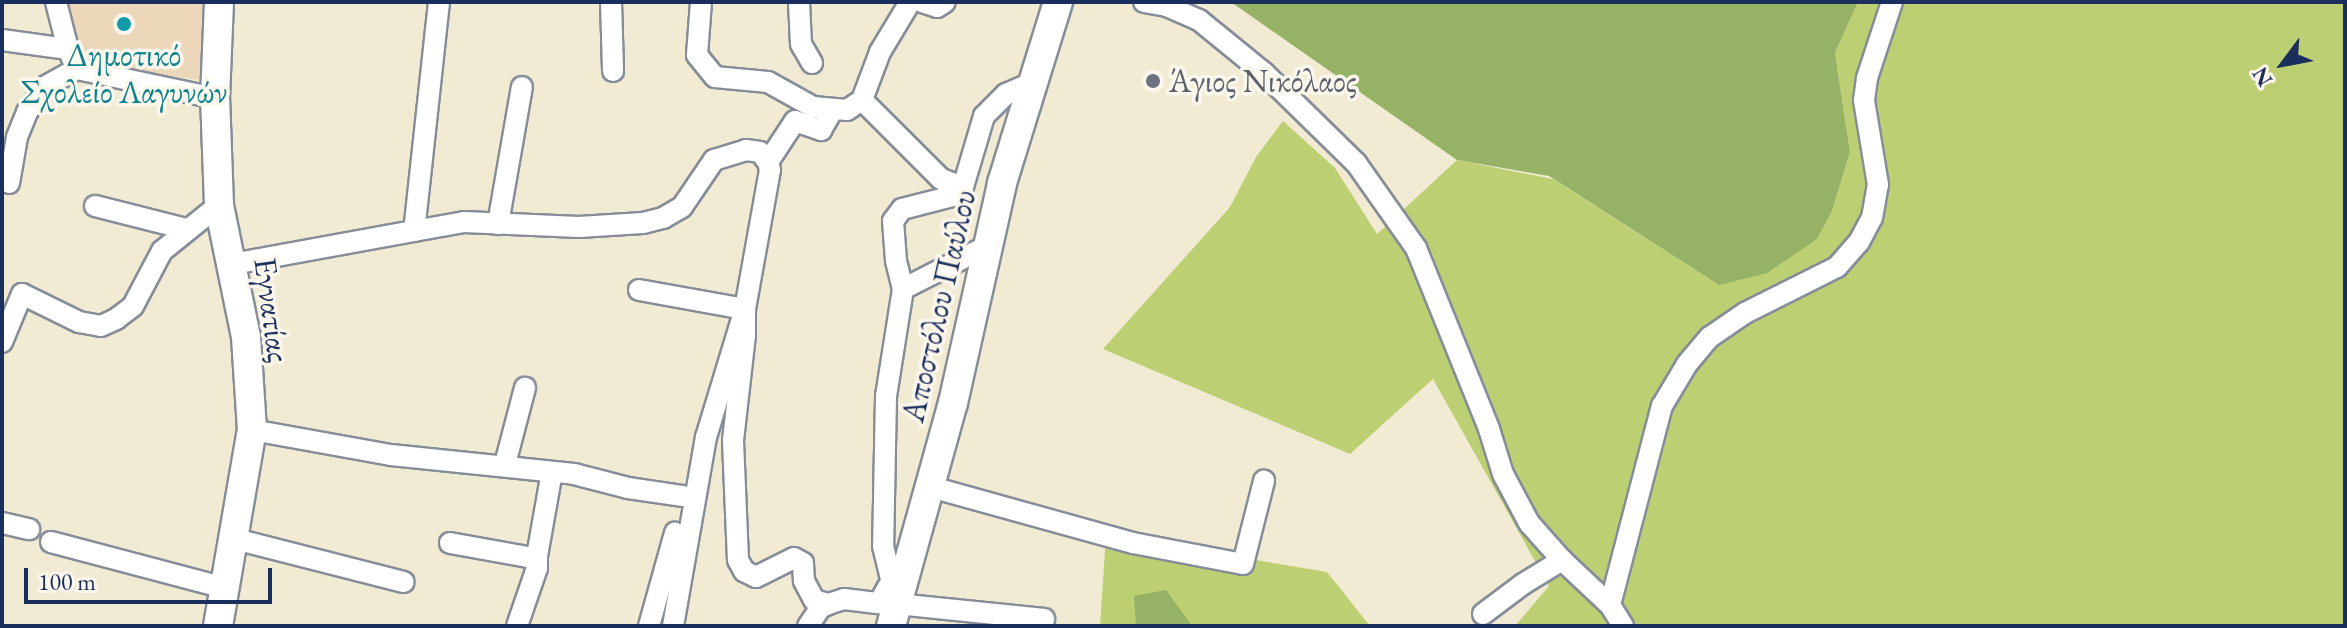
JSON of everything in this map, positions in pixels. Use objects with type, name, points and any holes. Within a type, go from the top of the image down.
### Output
[{"type":"street","points":[[56,2],[68,49],[77,69]]},
{"type":"street","name":"Εγνατίας","points":[[218,626],[252,430],[246,337],[219,205],[215,98],[219,2]]},
{"type":"street","points":[[414,231],[439,2]]},
{"type":"street","points":[[611,2],[613,71]]},
{"type":"street","points":[[701,2],[697,55],[710,73],[722,80],[768,82],[813,107],[847,110],[862,100],[880,52],[910,2]]},
{"type":"street","points":[[799,2],[801,44],[812,63]]},
{"type":"street","points":[[922,2],[937,7],[945,2]]},
{"type":"street","name":"Αποστόλου Παύλου","points":[[897,597],[931,487],[1002,183],[1058,2]]},
{"type":"street","points":[[1144,2],[1167,6],[1199,20],[1264,73],[1356,163],[1416,248],[1489,429],[1503,474],[1529,523],[1562,560],[1610,605],[1623,626]]},
{"type":"street","points":[[1610,605],[1662,406],[1687,364],[1710,337],[1745,313],[1837,267],[1859,242],[1872,218],[1878,185],[1865,89],[1892,2]]},
{"type":"street","points":[[2,40],[68,49]]},
{"type":"street","points":[[9,183],[17,137],[27,112],[46,86],[77,69],[215,98]]},
{"type":"street","points":[[897,597],[883,546],[883,438],[890,361],[903,289],[896,261],[893,221],[902,209],[957,195],[963,187],[984,116],[1006,94],[1032,83]]},
{"type":"street","points":[[498,224],[522,87]]},
{"type":"street","points":[[789,95],[782,118],[821,130],[833,109]]},
{"type":"street","points":[[862,100],[941,179],[963,187]]},
{"type":"street","points":[[768,162],[795,121]]},
{"type":"street","points":[[232,264],[464,222],[579,227],[643,223],[663,218],[682,207],[714,160],[746,150],[760,152],[770,170],[745,309],[699,470],[673,626]]},
{"type":"street","points":[[2,342],[12,292],[79,322],[101,326],[133,306],[162,251],[219,205]]},
{"type":"street","points":[[95,206],[186,229]]},
{"type":"street","points":[[903,289],[989,245]]},
{"type":"street","points":[[639,290],[745,309]]},
{"type":"street","points":[[745,309],[733,441],[738,560],[744,571],[756,577],[794,558],[803,563],[804,581],[814,600],[828,604]]},
{"type":"street","points":[[505,464],[525,388]]},
{"type":"street","points":[[252,430],[391,455],[505,464],[683,496]]},
{"type":"street","points":[[649,626],[683,496],[699,470]]},
{"type":"street","points":[[517,626],[537,568],[552,472]]},
{"type":"street","points":[[931,487],[1133,543],[1243,564],[1264,481]]},
{"type":"street","points":[[2,523],[29,529]]},
{"type":"street","points":[[235,539],[404,582]]},
{"type":"street","points":[[51,542],[225,588]]},
{"type":"street","points":[[450,543],[537,556]]},
{"type":"street","points":[[1483,614],[1562,560]]},
{"type":"street","points":[[808,626],[820,608],[828,604],[844,599],[874,605],[897,597],[1044,619]]},
{"type":"shaded area","points":[[63,2],[214,2],[210,81],[80,65]]},
{"type":"green space","points":[[1231,2],[1858,2],[1835,53],[1850,152],[1832,211],[1817,239],[1767,273],[1719,285],[1549,176],[1457,160]]},
{"type":"green space","points":[[1858,2],[2345,2],[2345,626],[1515,626],[1549,586],[1433,379],[1350,454],[1103,349],[1230,207],[1256,157],[1283,121],[1335,168],[1377,234],[1457,160],[1553,179],[1719,285],[1817,239],[1832,211],[1850,152],[1835,53]]},
{"type":"green space","points":[[1106,535],[1327,572],[1370,626],[1100,626]]},
{"type":"green space","points":[[1166,590],[1192,626],[1136,626],[1134,596]]},
{"type":"place","name":"Δημοτικό Σχολείο Λαγυνών","points":[[124,24]]},
{"type":"place","name":"Άγιος Νικόλαος","points":[[1153,81]]}]
